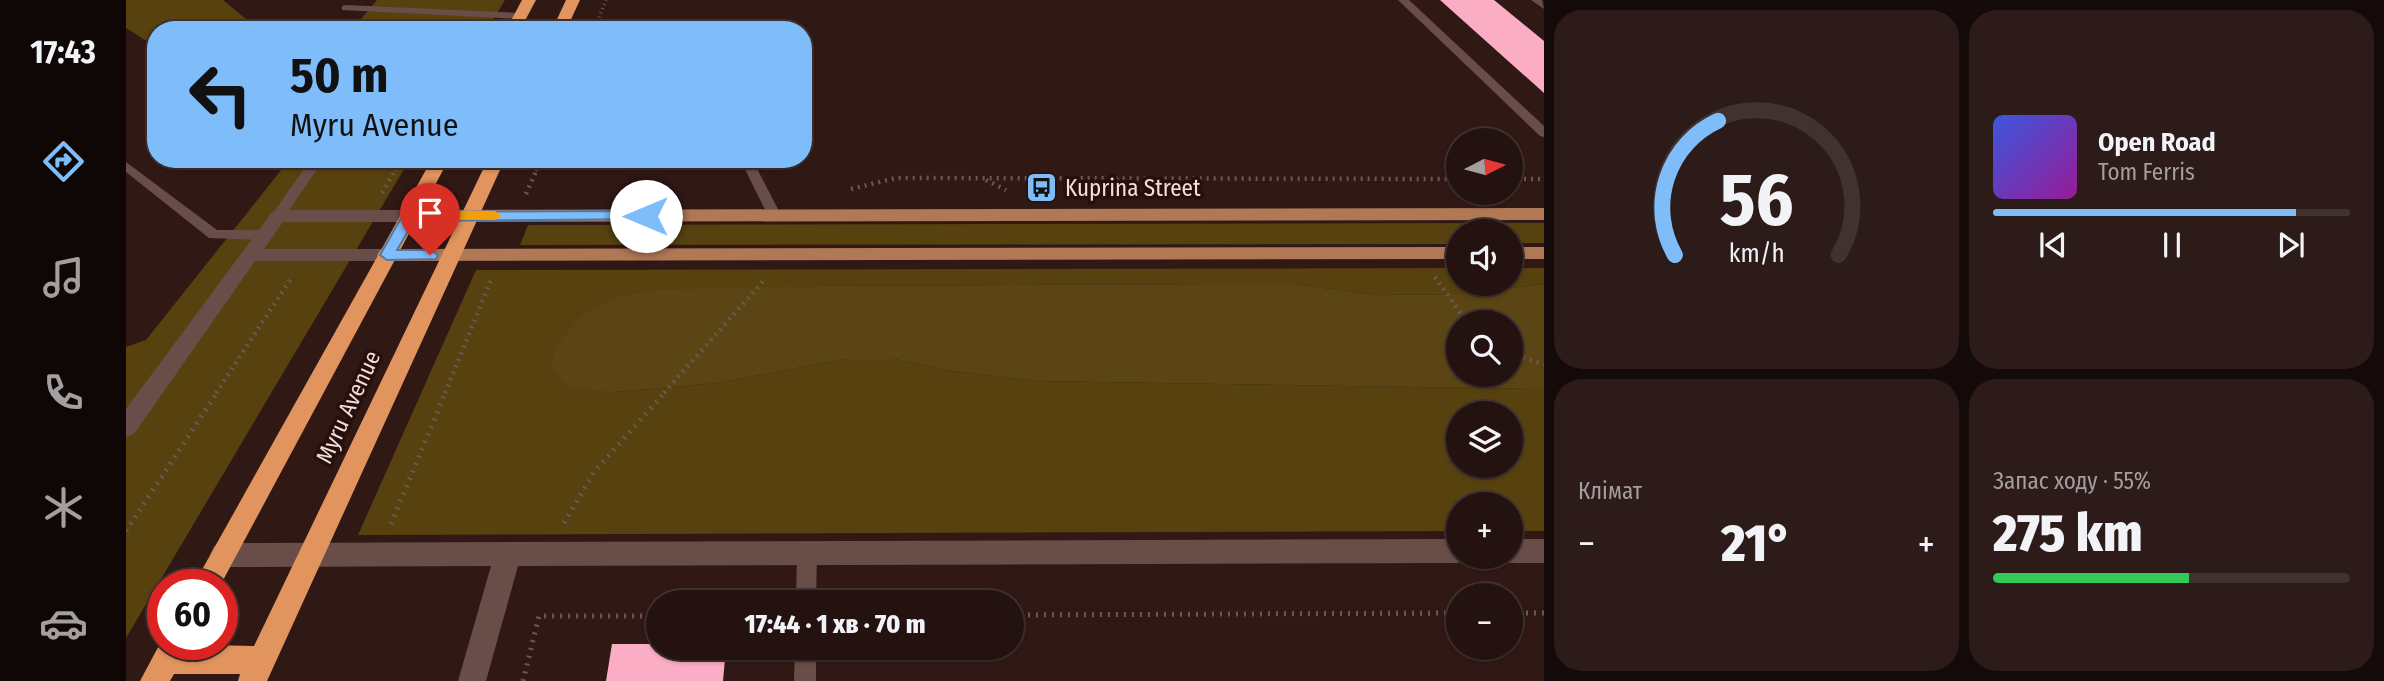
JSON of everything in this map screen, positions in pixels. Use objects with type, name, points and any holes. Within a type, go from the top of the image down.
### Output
[{"type":"highway","points":[[518,21],[529,0]]},
{"type":"highway","points":[[563,21],[573,0]]},
{"type":"highway","name":"Myru Avenue","points":[[215,569],[436,168]]},
{"type":"highway","name":"Myru Avenue","points":[[257,671],[493,168]]},
{"type":"highway","points":[[165,662],[257,671]]},
{"type":"main road","points":[[409,216],[1544,214]]},
{"type":"main road","points":[[387,255],[1446,253]]},
{"type":"main road","points":[[1523,253],[1544,253]]},
{"type":"street","points":[[126,427],[278,216],[409,216]]},
{"type":"street","points":[[250,255],[387,255]]},
{"type":"street","points":[[223,555],[1446,551]]},
{"type":"street","points":[[1523,551],[1544,551]]},
{"type":"street","points":[[472,681],[508,554]]},
{"type":"lane","points":[[353,0],[346,8],[521,16]]},
{"type":"lane","points":[[1403,0],[1538,121],[1544,133]]},
{"type":"lane","points":[[1536,0],[1544,6]]},
{"type":"lane","points":[[126,166],[214,235],[264,235]]},
{"type":"lane","points":[[278,216],[312,168]]},
{"type":"lane","points":[[750,168],[774,215]]},
{"type":"lane","points":[[806,590],[807,553]]},
{"type":"lane","points":[[806,660],[806,681]]},
{"type":"path","points":[[598,21],[606,0]]},
{"type":"path","points":[[381,193],[396,168]]},
{"type":"path","points":[[526,194],[537,168]]},
{"type":"path","points":[[842,191],[896,178],[1446,179]]},
{"type":"path","points":[[985,178],[1013,194]]},
{"type":"path","points":[[1114,179],[1144,194]]},
{"type":"path","points":[[1170,194],[1195,179]]},
{"type":"path","points":[[1523,179],[1544,179]]},
{"type":"path","points":[[1435,277],[1458,310]]},
{"type":"path","points":[[560,532],[594,472],[765,278]]},
{"type":"path","points":[[126,531],[290,279]]},
{"type":"path","points":[[387,532],[491,279]]},
{"type":"path","points":[[1523,357],[1544,364]]},
{"type":"path","points":[[1024,615],[1446,613]]},
{"type":"path","points":[[1523,613],[1544,613]]},
{"type":"path","points":[[523,681],[539,616],[646,616]]},
{"type":"shaded area","points":[[126,0],[223,0],[248,21],[147,21],[147,41],[126,28]]},
{"type":"shaded area","points":[[377,0],[505,0],[492,21],[360,21]]},
{"type":"shaded area","points":[[283,168],[405,168],[167,569],[147,569],[147,603],[126,638],[126,347],[146,340]]},
{"type":"shaded area","points":[[1446,223],[1446,244],[520,245],[528,225]]},
{"type":"shaded area","points":[[1523,223],[1544,223],[1544,243],[1523,243]]},
{"type":"shaded area","points":[[1446,268],[1446,294],[1379,295],[1292,284],[818,286],[745,289],[616,392],[718,383],[844,359],[895,359],[953,371],[1038,381],[1544,389],[1544,531],[1523,531],[1523,492],[1446,492],[1446,531],[358,535],[476,270]]},
{"type":"shaded area","points":[[1523,268],[1544,268],[1544,284],[1523,287]]},
{"type":"shaded area","points":[[1292,284],[1379,295],[1523,296],[1523,287],[1544,284],[1544,389],[1038,381],[953,371],[895,359],[844,359],[718,383],[616,392],[568,388],[550,367],[558,343],[585,313],[615,297],[655,290],[818,286]]},
{"type":"building","points":[[1440,0],[1494,0],[1544,41],[1544,93]]},
{"type":"building","points":[[612,644],[646,644],[646,660],[725,660],[723,681],[606,681]]},
{"type":"slow traffic","points":[[430,216],[495,216]]},
{"type":"place","name":"Kuprina Street","points":[[1042,188]]},
{"type":"route","points":[[430,255],[387,255],[409,216],[646,216]]}]
